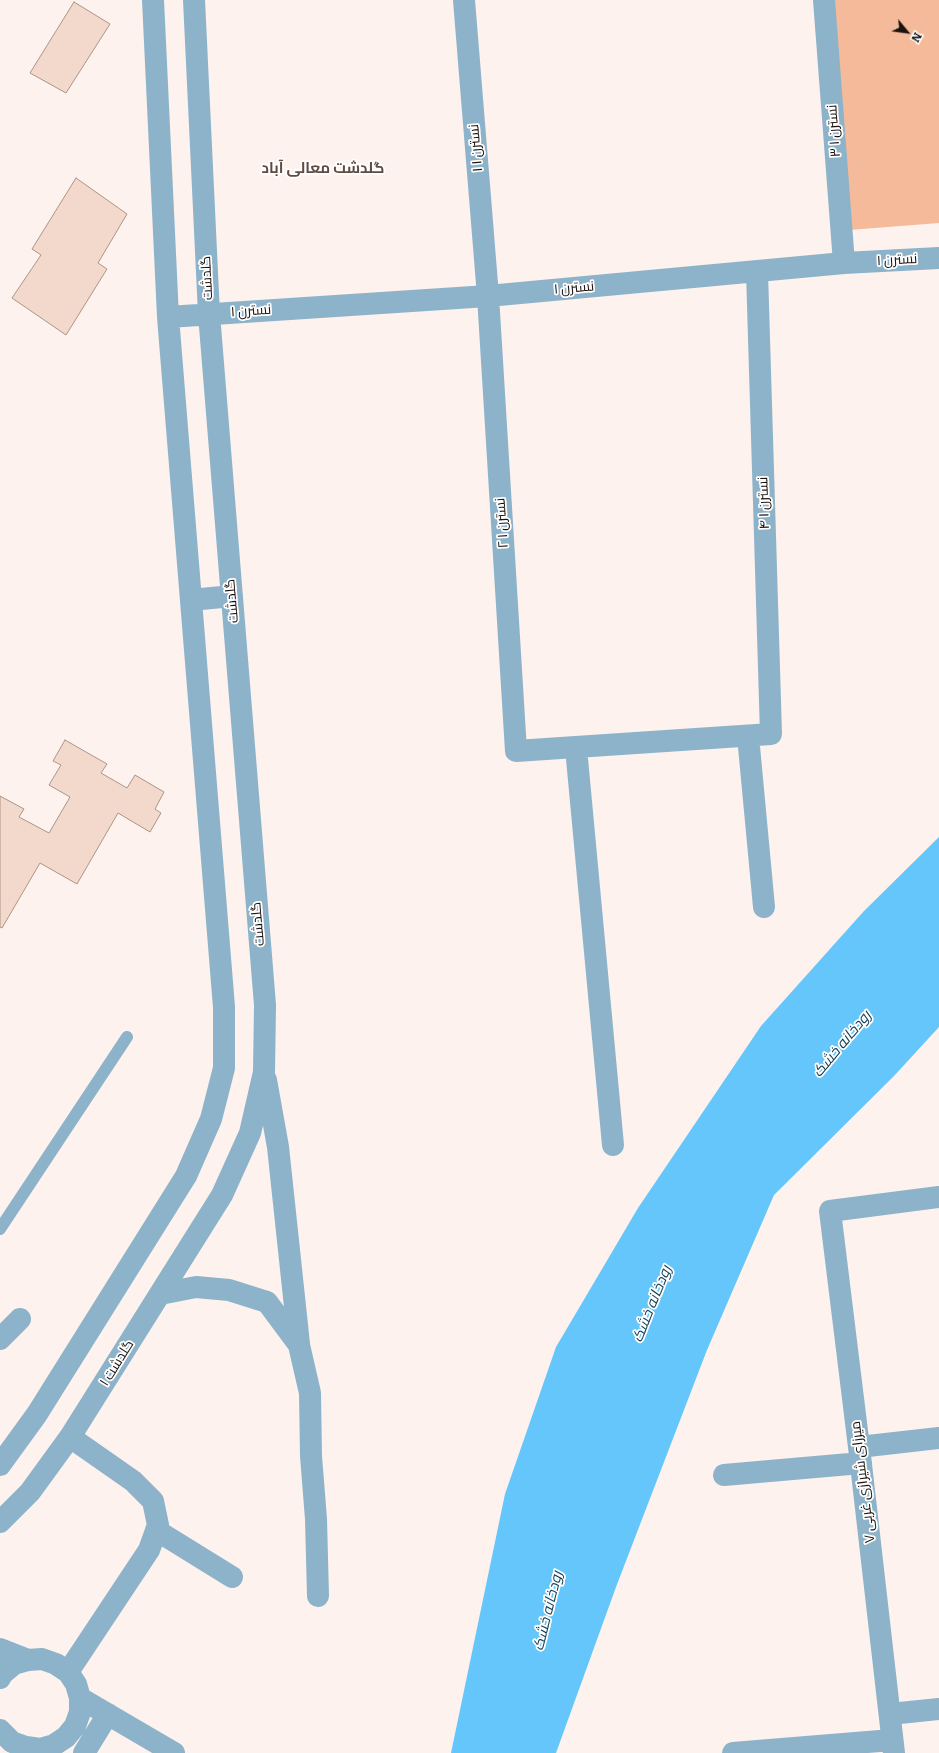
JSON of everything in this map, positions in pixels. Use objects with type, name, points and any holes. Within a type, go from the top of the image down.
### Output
[{"type":"street","points":[[0,1464],[37,1414],[186,1176],[211,1120],[224,1068],[224,1007],[168,317],[153,0]]},
{"type":"street","name":"گلدشت","points":[[194,0],[209,314],[265,1005],[264,1072],[250,1133],[222,1195]]},
{"type":"street","name":"۱ نسترن ۱","points":[[464,0],[488,296]]},
{"type":"street","name":"۳ نسترن ۱","points":[[824,0],[844,263]]},
{"type":"street","name":"نسترن ۱","points":[[168,317],[488,296],[844,263],[939,258]]},
{"type":"street","name":"۴ نسترن ۱","points":[[748,736],[771,734],[757,272]]},
{"type":"street","name":"۲ نسترن ۱","points":[[488,296],[516,751],[576,748]]},
{"type":"street","points":[[191,600],[232,596]]},
{"type":"street","points":[[613,1144],[576,748],[748,736],[764,907]]},
{"type":"street","points":[[264,1072],[278,1147],[300,1351]]},
{"type":"street","name":"گلدشت ۱","points":[[0,1522],[30,1492],[70,1437],[222,1195]]},
{"type":"street","name":"۷ میرزای شیرازی غربی","points":[[893,1746],[860,1455],[830,1211],[939,1198]]},
{"type":"street","points":[[160,1294],[196,1287],[229,1290],[268,1302],[299,1345],[310,1393],[311,1456],[316,1519],[318,1596]]},
{"type":"street","points":[[0,1339],[20,1319]]},
{"type":"street","points":[[68,1672],[149,1550],[158,1525],[152,1501],[133,1481],[70,1437]]},
{"type":"street","points":[[724,1475],[860,1455],[939,1438]]},
{"type":"street","points":[[156,1530],[232,1577]]},
{"type":"street","points":[[0,1649],[28,1660]]},
{"type":"street","points":[[0,1678],[2,1674],[14,1664],[28,1660],[42,1659],[56,1664],[68,1672],[76,1684],[80,1698],[80,1712],[75,1726],[66,1737],[54,1745],[40,1749],[6,1742]]},
{"type":"street","points":[[80,1698],[174,1753]]},
{"type":"street","points":[[890,1714],[939,1709]]},
{"type":"street","points":[[84,1753],[108,1714]]},
{"type":"street","points":[[733,1753],[893,1746]]},
{"type":"lane","points":[[0,1229],[127,1037]]},
{"type":"shaded area","points":[[827,0],[939,0],[939,223],[849,230]]},
{"type":"water","name":"رودخانه خشک","points":[[939,837],[939,1027],[894,1076],[774,1195],[707,1350],[616,1587],[556,1753],[451,1753],[505,1494],[556,1347],[638,1208],[761,1026],[864,911]]},
{"type":"building","points":[[74,2],[110,24],[66,93],[30,73]]},
{"type":"building","points":[[76,178],[127,214],[98,263],[107,269],[66,335],[12,298],[41,255],[32,249]]},
{"type":"building","points":[[65,740],[107,764],[101,773],[127,788],[135,775],[164,792],[155,809],[161,813],[150,832],[118,813],[77,884],[40,863],[2,928],[0,927],[0,796],[24,809],[19,817],[49,833],[70,797],[49,785],[61,765],[53,761]]},
{"type":"district","name":"گلدشت معالی آباد","points":[[323,169]]}]
